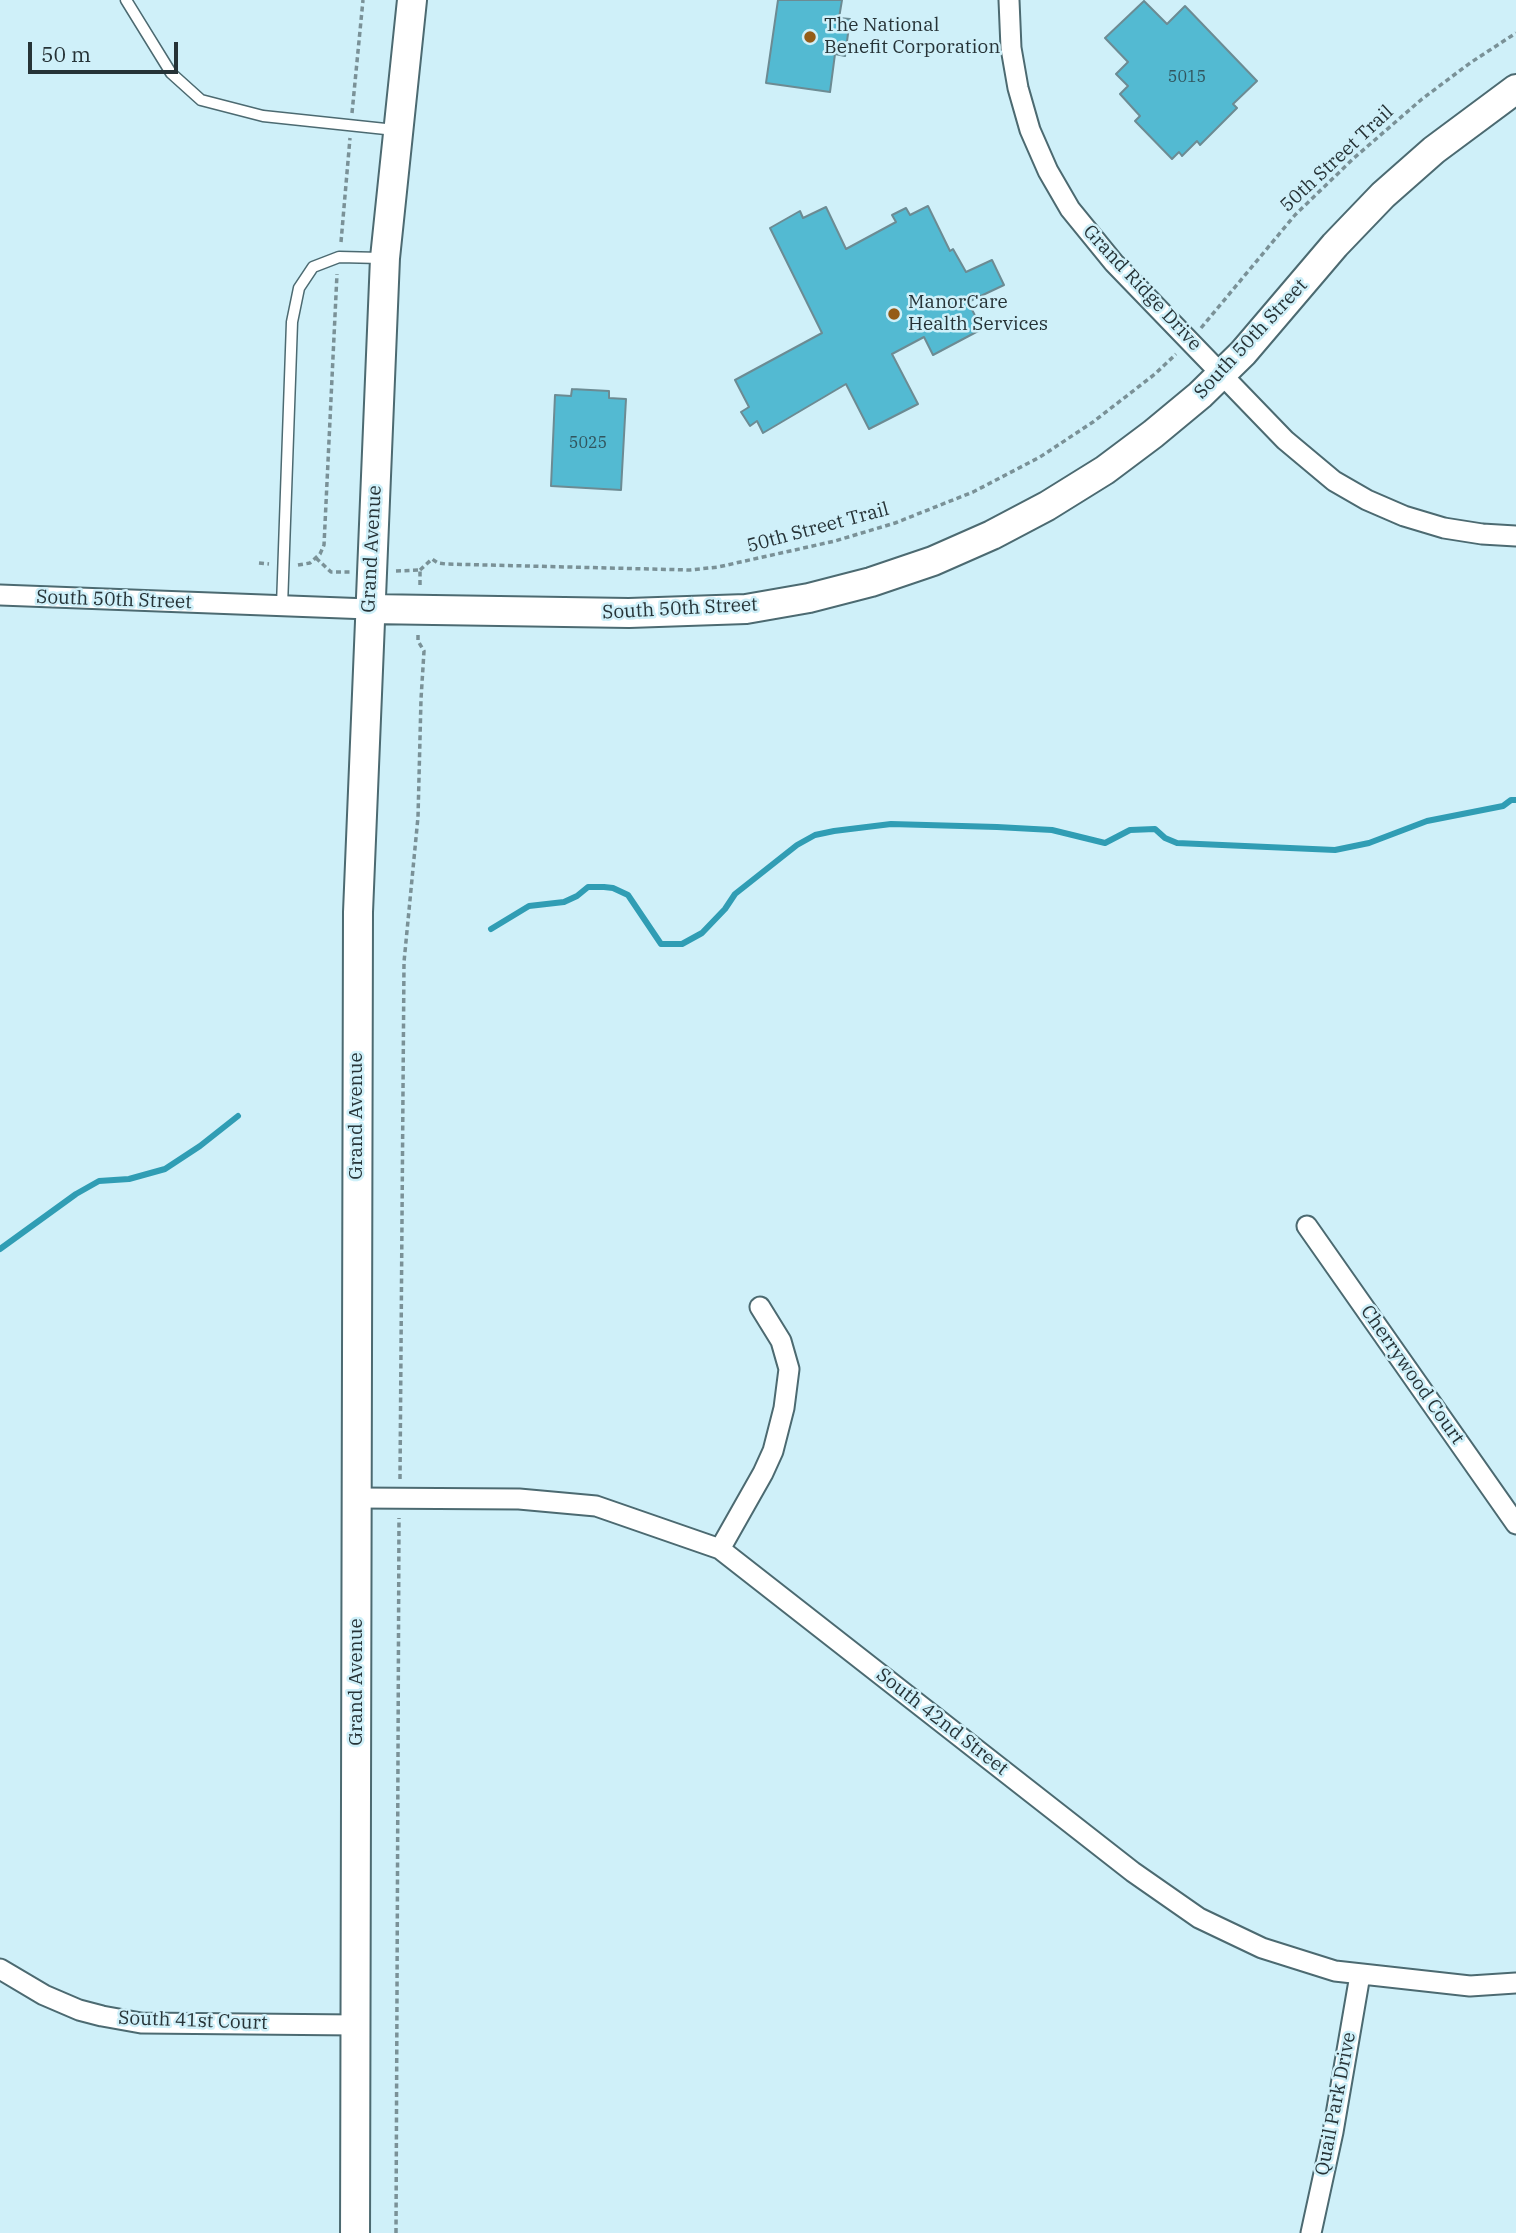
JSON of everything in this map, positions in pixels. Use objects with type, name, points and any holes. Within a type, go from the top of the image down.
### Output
[{"type":"main road","name":"Grand Avenue","points":[[355,2233],[358,912],[385,258],[412,0]]},
{"type":"main road","name":"South 50th Street","points":[[369,609],[629,613],[733,610],[809,598],[871,582],[933,561],[992,535],[1047,506],[1105,470],[1153,434],[1243,353],[1335,245],[1384,195],[1434,150],[1516,89]]},
{"type":"street","name":"Grand Ridge Drive","points":[[1009,0],[1011,48],[1018,88],[1030,130],[1048,171],[1070,209],[1096,244],[1303,456],[1334,481],[1367,500],[1404,516],[1444,528],[1516,536]]},
{"type":"street","name":"South 50th Street","points":[[0,595],[369,609]]},
{"type":"street","name":"Cherrywood Court","points":[[1307,1226],[1516,1524]]},
{"type":"street","points":[[720,1549],[763,1474],[773,1451],[784,1408],[789,1369],[782,1341],[760,1307]]},
{"type":"street","name":"South 42nd Street","points":[[358,1498],[519,1499],[596,1506],[720,1549],[1133,1872],[1199,1918],[1262,1948],[1335,1971],[1470,1986],[1516,1983]]},
{"type":"street","name":"South 41st Court","points":[[0,1969],[44,1995],[79,2010],[141,2023],[356,2025]]},
{"type":"street","name":"Quail Park Drive","points":[[1311,2233],[1333,2132],[1360,1975]]},
{"type":"lane","points":[[126,0],[171,73],[201,100],[263,116],[400,130]]},
{"type":"lane","points":[[282,606],[292,322],[299,288],[313,267],[339,257],[385,258]]},
{"type":"path","points":[[331,572],[316,558],[324,545],[339,257],[363,0]]},
{"type":"path","name":"50th Street Trail","points":[[1200,329],[1295,215],[1354,158],[1422,99],[1516,33]]},
{"type":"path","name":"50th Street Trail","points":[[420,570],[432,559],[446,564],[690,570],[718,567],[835,541],[895,523],[973,492],[1040,457],[1093,422],[1155,374],[1179,351]]},
{"type":"path","points":[[396,2233],[404,962],[418,817],[424,650],[418,641]]},
{"type":"building","name":"The National Benefit Corporation","points":[[778,0],[842,0],[839,18],[850,19],[845,56],[835,54],[830,92],[766,83]]},
{"type":"building","points":[[1144,1],[1167,24],[1185,6],[1257,81],[1233,104],[1237,108],[1200,145],[1197,141],[1182,156],[1179,152],[1172,159],[1135,121],[1140,116],[1120,94],[1128,86],[1116,74],[1128,62],[1105,38]]},
{"type":"building","name":"ManorCare Health Services","points":[[928,206],[950,251],[953,249],[966,272],[992,260],[1004,285],[968,302],[982,329],[933,355],[924,337],[892,354],[918,404],[869,429],[846,384],[763,433],[757,421],[750,426],[741,412],[749,407],[735,380],[822,333],[770,228],[800,211],[803,218],[826,207],[846,249],[896,222],[892,215],[906,208],[910,215]]},
{"type":"building","points":[[572,389],[609,391],[609,398],[626,399],[621,490],[551,486],[555,395],[571,396]]},
{"type":"waterway","points":[[491,929],[529,906],[564,902],[588,887],[604,887],[628,895],[661,944],[682,944],[702,933],[735,894],[797,845],[815,835],[834,831],[891,824],[997,827],[1052,830],[1105,843],[1130,830],[1155,829],[1165,838],[1177,843],[1335,850],[1369,843],[1427,821],[1503,806],[1516,800]]},
{"type":"waterway","points":[[0,1249],[76,1194],[99,1181],[129,1179],[165,1169],[238,1116]]},
{"type":"place","name":"The National Benefit Corporation","points":[[810,37]]},
{"type":"place","name":"ManorCare Health Services","points":[[894,314]]}]
